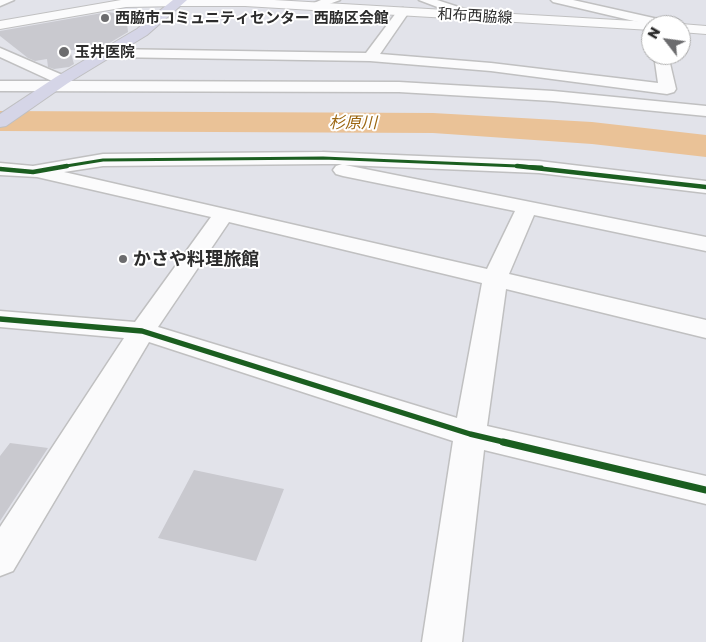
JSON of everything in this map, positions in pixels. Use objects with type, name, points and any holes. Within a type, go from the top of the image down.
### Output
[{"type":"main road","name":"和布西脇線","points":[[0,25],[100,6],[180,1],[245,2],[641,25]]},
{"type":"main road","points":[[0,122],[53,86],[142,32],[180,1]]},
{"type":"main road","points":[[691,29],[706,30]]},
{"type":"street","points":[[0,2],[8,0]]},
{"type":"street","points":[[313,6],[334,0]]},
{"type":"street","points":[[425,0],[474,16]]},
{"type":"street","points":[[557,0],[641,19]]},
{"type":"street","points":[[611,12],[627,4]]},
{"type":"street","points":[[370,57],[403,12]]},
{"type":"street","points":[[0,52],[53,86]]},
{"type":"street","points":[[108,53],[370,57],[491,67],[686,91]]},
{"type":"street","points":[[663,65],[667,88]]},
{"type":"street","points":[[0,86],[235,85],[399,87],[553,96],[706,111]]},
{"type":"street","points":[[33,172],[103,160],[333,158],[539,167],[706,187]]},
{"type":"street","points":[[291,159],[706,244]]},
{"type":"street","points":[[0,169],[33,172],[224,214],[706,329]]},
{"type":"street","points":[[442,642],[470,434],[495,278],[527,208]]},
{"type":"street","points":[[0,558],[142,331],[224,214]]},
{"type":"street","points":[[0,319],[142,331],[470,434],[706,490]]},
{"type":"building","points":[[108,12],[126,15],[128,32],[96,51],[70,50],[74,64],[69,67],[54,69],[48,67],[47,59],[35,61],[28,58],[0,36],[0,31]]},
{"type":"building","points":[[10,443],[48,448],[0,521],[0,456]]},
{"type":"building","points":[[194,470],[284,489],[256,561],[158,538]]},
{"type":"waterway","name":"杉原川","points":[[0,121],[433,123],[592,133],[706,146]]},
{"type":"cycle path","points":[[0,169],[33,172],[103,160],[323,158],[539,167],[706,187]]},
{"type":"cycle path","points":[[0,319],[142,331],[470,434],[706,490]]},
{"type":"place","name":"西脇市コミュニティセンター 西脇区会館","points":[[105,18]]},
{"type":"place","name":"玉井医院","points":[[64,52]]},
{"type":"place","name":"かさや料理旅館","points":[[123,259]]}]
